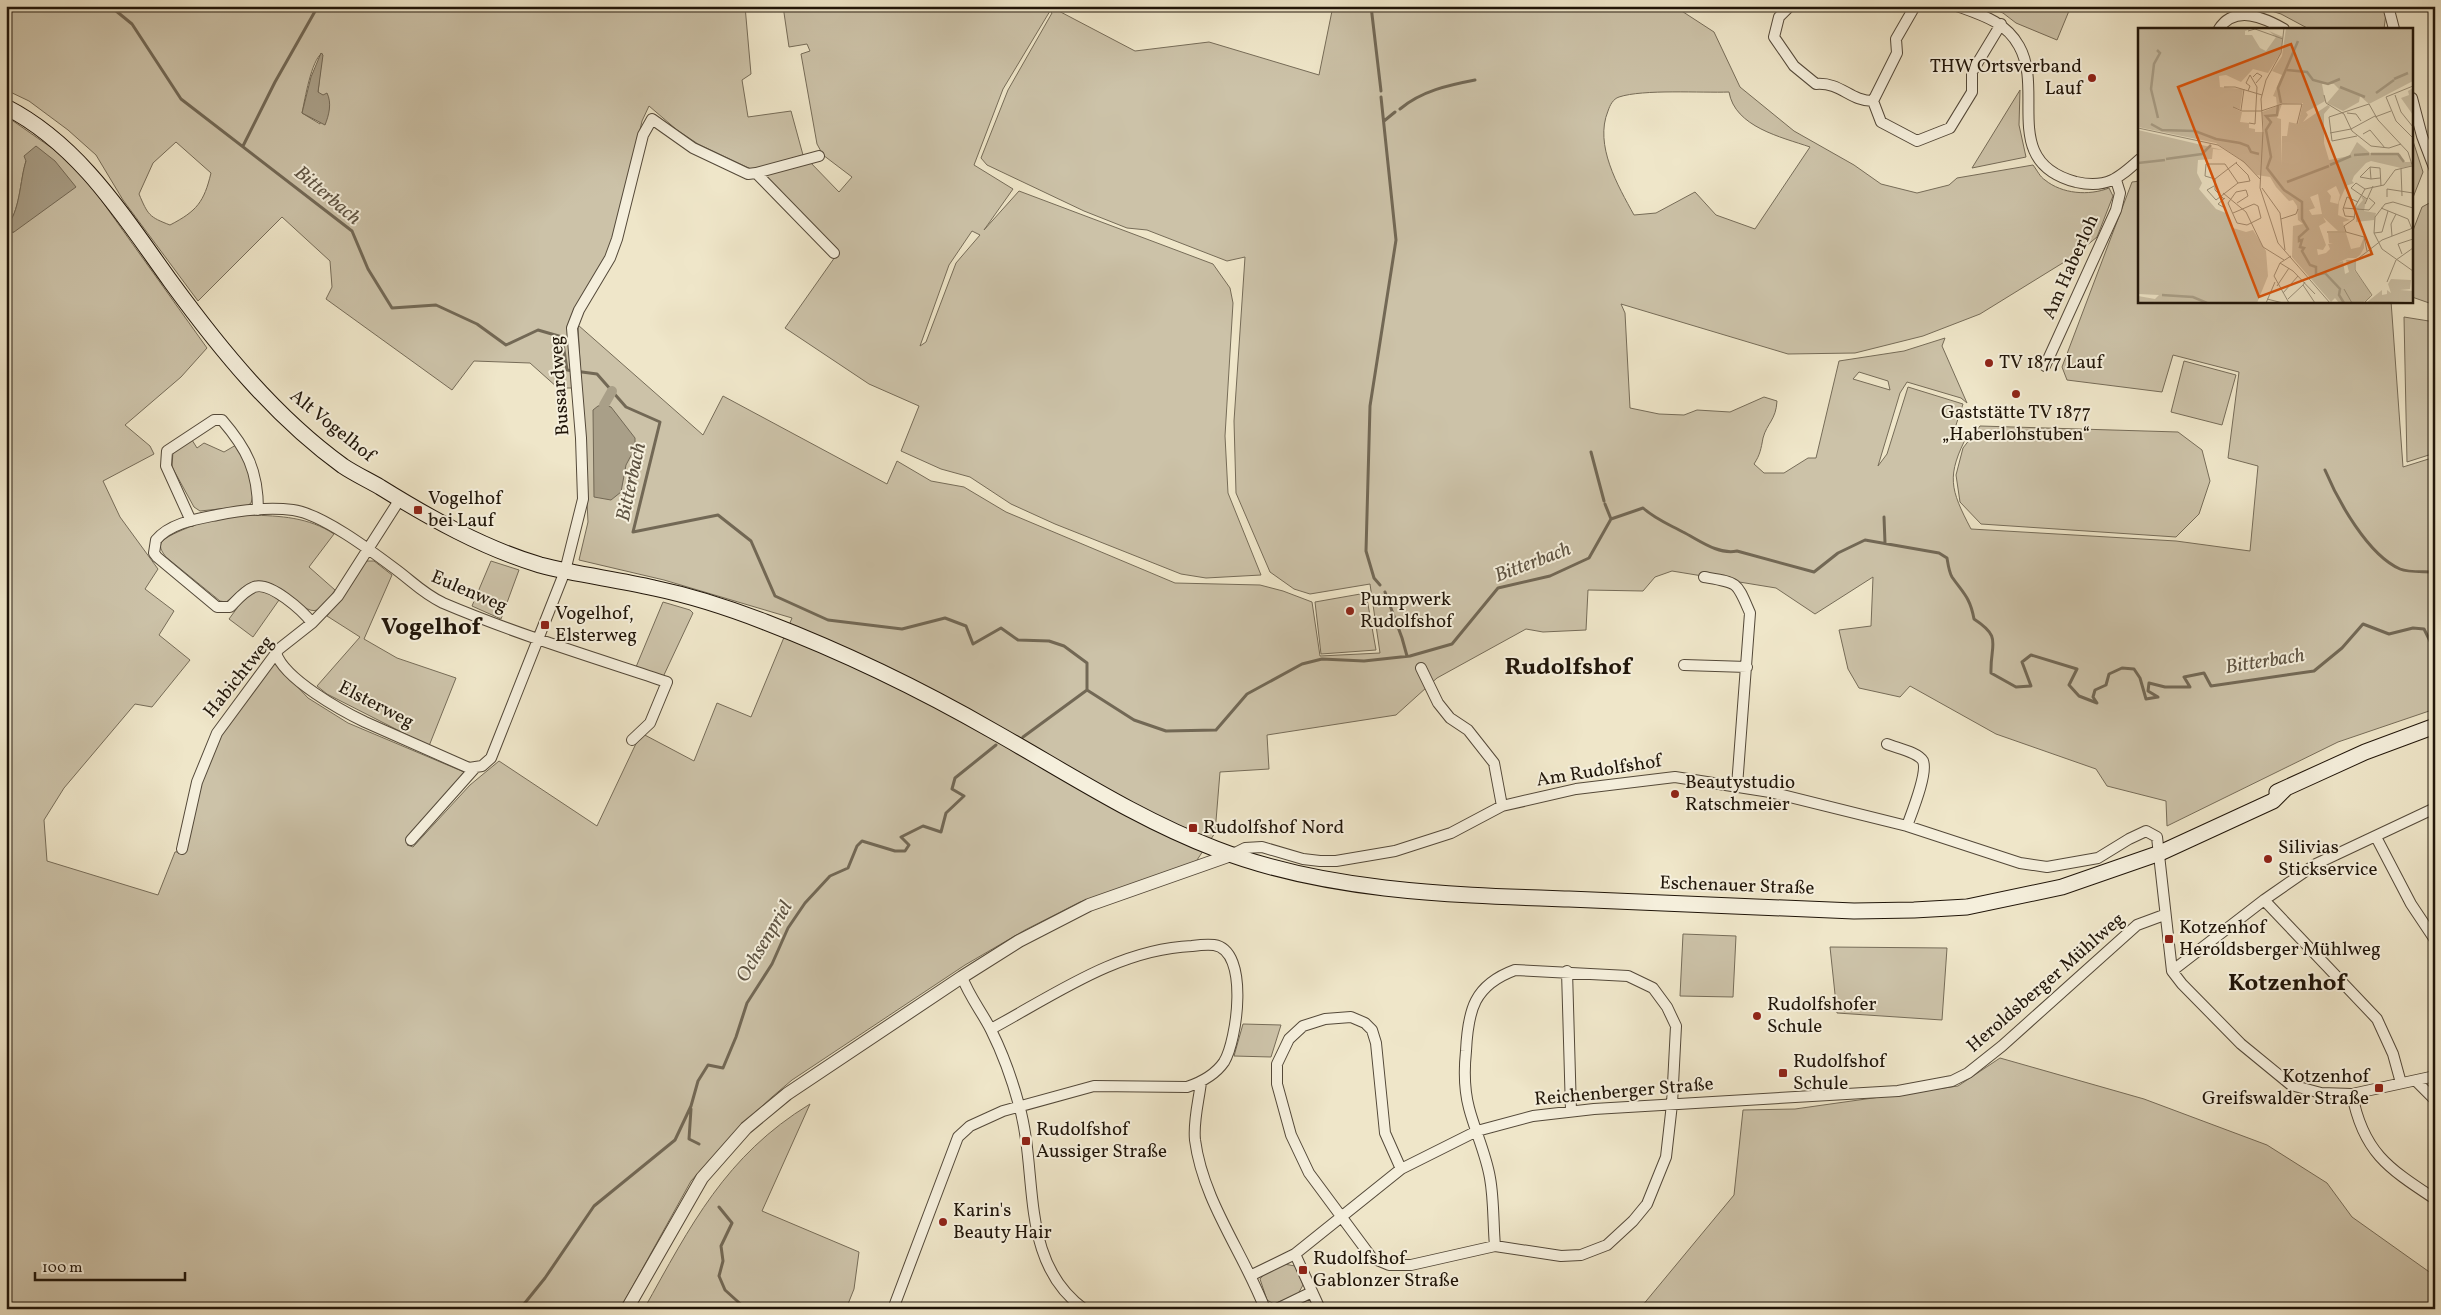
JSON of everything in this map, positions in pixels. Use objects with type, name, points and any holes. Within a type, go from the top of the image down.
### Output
[{"type":"main road","name":"Alt Vogelhof","points":[[6,108],[54,140],[86,170],[115,202],[222,350],[294,425],[343,466],[442,524],[526,563],[565,572]]},
{"type":"main road","name":"Eschenauer Straße","points":[[565,572],[599,577],[697,599],[778,627],[905,683],[1094,790],[1180,834],[1231,855],[1275,868],[1336,881],[1388,888],[1491,896],[1854,911],[1914,910],[1967,906],[2062,887],[2160,853],[2229,819],[2245,815],[2273,801],[2285,789],[2365,752],[2435,726]]},
{"type":"street","points":[[1790,6],[1779,17],[1774,36],[1794,66],[1816,84],[1830,83],[1863,101],[1873,101]]},
{"type":"street","points":[[1915,6],[1896,39],[1897,53],[1873,101],[1880,122],[1917,141],[1950,128],[1972,92],[1972,72],[2000,24]]},
{"type":"street","points":[[1958,6],[2000,24],[2020,47],[2026,71],[2028,129],[2039,158],[2050,170],[2064,179],[2087,184],[2116,180],[2138,161]]},
{"type":"street","points":[[2388,6],[2394,28]]},
{"type":"street","points":[[2220,28],[2224,22],[2239,16],[2256,15],[2266,18],[2282,28]]},
{"type":"street","points":[[2414,106],[2422,136],[2435,170]]},
{"type":"street","name":"Bussardweg","points":[[565,572],[583,500],[572,328],[579,310],[596,285],[610,258],[643,135],[649,122],[652,119],[693,148],[748,174],[756,173]]},
{"type":"street","points":[[819,156],[756,173],[834,253]]},
{"type":"street","name":"Am Haberloh","points":[[2045,366],[2116,210],[2120,193],[2116,180]]},
{"type":"street","points":[[191,521],[166,466],[165,459],[168,451],[214,420],[222,420],[246,452],[257,479],[258,510]]},
{"type":"street","name":"Habichtweg","points":[[182,849],[191,805],[208,751],[229,714],[279,649],[312,623],[338,596],[400,500]]},
{"type":"street","name":"Eulenweg","points":[[312,623],[298,608],[277,593],[263,586],[255,586],[247,591],[230,607],[217,607],[157,557],[154,553],[154,544],[159,536],[191,521],[228,513],[258,510],[294,510],[306,514],[333,527],[396,569],[422,593],[539,639],[668,682],[650,723],[632,740]]},
{"type":"street","points":[[411,840],[474,769],[486,764],[491,758],[565,572]]},
{"type":"street","points":[[1704,577],[1733,582],[1740,590],[1750,613],[1737,786]]},
{"type":"street","name":"Elsterweg","points":[[276,653],[285,667],[300,681],[348,714],[462,766],[474,769]]},
{"type":"street","points":[[1684,665],[1747,667]]},
{"type":"street","points":[[1421,668],[1438,703],[1450,718],[1468,730],[1494,763],[1502,806]]},
{"type":"street","points":[[1887,744],[1918,756],[1923,760],[1924,771],[1907,826]]},
{"type":"street","name":"Am Rudolfshof","points":[[1231,855],[1245,848],[1262,847],[1303,860],[1320,861],[1395,851],[1452,833],[1502,806],[1576,790],[1675,777],[1737,786],[1907,826],[2020,863],[2047,867],[2098,858],[2129,838],[2146,831],[2157,838],[2160,853]]},
{"type":"street","points":[[2172,971],[2264,900],[2316,864],[2435,808]]},
{"type":"street","points":[[2376,837],[2411,904],[2435,940]]},
{"type":"street","points":[[2160,853],[2164,916],[2172,971],[2182,984],[2241,1044],[2291,1085],[2321,1094],[2352,1094],[2435,1076]]},
{"type":"street","points":[[627,1309],[697,1186],[746,1128],[787,1094],[962,976],[1019,941],[1089,905],[1231,855]]},
{"type":"street","points":[[2264,900],[2377,1020],[2393,1054],[2401,1083]]},
{"type":"street","name":"Heroldsberger Mühlweg","points":[[1952,1080],[1968,1073],[2002,1046],[2137,925],[2164,916]]},
{"type":"street","points":[[893,1309],[958,1137],[970,1126],[1020,1106],[1094,1086],[1187,1087],[1201,1082],[1213,1074],[1224,1061],[1231,1042],[1236,1007],[1237,974],[1233,959],[1226,950],[1216,944],[1168,947],[1110,964],[991,1029]]},
{"type":"street","points":[[1401,1169],[1385,1133],[1376,1042],[1372,1030],[1365,1023],[1351,1017],[1325,1019],[1303,1026],[1289,1039],[1282,1050],[1277,1064],[1277,1084],[1291,1135],[1305,1166],[1340,1218],[1372,1258],[1388,1265],[1412,1265],[1495,1246],[1561,1256],[1581,1255],[1607,1245],[1633,1221],[1647,1204],[1666,1158],[1672,1104],[1676,1026],[1667,1007],[1652,988],[1628,976],[1567,971],[1515,970],[1502,975],[1484,988],[1473,1004],[1467,1024],[1464,1079],[1469,1108],[1490,1178],[1495,1246]]},
{"type":"street","points":[[1567,971],[1571,1111]]},
{"type":"street","points":[[962,976],[991,1029],[1020,1106],[1026,1141],[1034,1219],[1043,1255],[1070,1305],[1084,1309]]},
{"type":"street","name":"Reichenberger Straße","points":[[1252,1275],[1295,1254],[1401,1169],[1477,1131],[1533,1116],[1571,1111],[1898,1091],[1952,1080]]},
{"type":"street","points":[[2416,1081],[2435,1100]]},
{"type":"street","points":[[1201,1082],[1195,1139],[1204,1181],[1224,1224],[1252,1275],[1266,1309]]},
{"type":"street","points":[[2352,1094],[2362,1132],[2374,1150],[2398,1174],[2435,1199]]},
{"type":"street","points":[[1295,1254],[1320,1309]]},
{"type":"street","points":[[1277,1309],[1312,1292]]},
{"type":"shaded area","points":[[6,6],[745,6],[751,74],[742,80],[748,117],[791,111],[803,155],[753,170],[698,144],[677,130],[649,106],[642,121],[623,206],[608,257],[574,314],[574,388],[558,388],[530,363],[474,361],[452,390],[326,299],[332,287],[330,261],[282,217],[198,301],[123,200],[96,155],[68,130],[29,101],[6,90]],"holes":[[[322,53],[318,93],[323,96],[320,124],[302,113],[312,72],[318,57]],[[176,142],[211,173],[198,205],[187,215],[170,225],[153,217],[145,207],[139,194],[153,163]]]},
{"type":"shaded area","points":[[783,6],[1044,6],[1050,11],[1003,89],[974,165],[1013,189],[984,230],[1019,191],[1213,264],[1230,288],[1233,303],[1225,436],[1228,493],[1261,575],[1206,578],[1181,574],[1055,524],[1011,504],[970,477],[941,469],[901,451],[919,406],[869,384],[785,328],[835,257],[834,254],[837,248],[763,174],[809,161],[839,192],[852,177],[823,155],[817,144],[801,54],[810,51],[807,44],[789,47]],"holes":[[[972,231],[980,235],[956,263],[926,342],[920,346],[949,265]]]},
{"type":"shaded area","points":[[1333,6],[1674,6],[1714,32],[1740,87],[1794,131],[1854,165],[1881,184],[1917,193],[1949,185],[1957,178],[2033,165],[2043,179],[2059,188],[2084,193],[2109,188],[2113,196],[2097,237],[2074,256],[1980,314],[1923,336],[1855,353],[1788,354],[1621,304],[1625,313],[1630,408],[1659,414],[1684,415],[1697,410],[1730,412],[1764,397],[1777,401],[1775,413],[1765,433],[1758,458],[1754,464],[1764,473],[1784,473],[1808,458],[1816,458],[1839,361],[1904,351],[1945,338],[1942,346],[1967,403],[1961,398],[1907,382],[1900,393],[1878,466],[1887,454],[1908,387],[1963,404],[1955,428],[1968,434],[1956,461],[1953,482],[1959,503],[1971,529],[2176,541],[2250,551],[2258,466],[2228,458],[2239,372],[2173,355],[2162,392],[2067,380],[2062,367],[2132,182],[2138,181],[2138,302],[2391,302],[2403,467],[2435,457],[2435,709],[2338,742],[2167,826],[2166,801],[2107,786],[2096,769],[1996,734],[1910,686],[1900,697],[1859,688],[1848,669],[1839,630],[1871,626],[1873,577],[1815,614],[1776,588],[1672,571],[1655,577],[1643,591],[1588,590],[1586,630],[1543,632],[1526,629],[1437,678],[1396,715],[1267,735],[1269,769],[1220,772],[1215,833],[1195,863],[1080,902],[1025,930],[965,965],[792,1080],[740,1126],[691,1181],[620,1309],[6,1309],[6,233],[14,232],[26,161],[17,205],[11,220],[6,226],[6,116],[59,153],[89,183],[207,348],[181,377],[125,425],[150,446],[154,454],[103,481],[120,517],[158,569],[145,589],[174,611],[159,635],[190,660],[152,707],[135,704],[64,788],[44,820],[47,861],[158,895],[175,852],[183,851],[198,785],[216,740],[273,661],[308,698],[348,723],[464,772],[407,845],[413,847],[470,785],[499,761],[597,826],[641,733],[694,761],[717,703],[751,717],[792,618],[664,580],[579,560],[588,522],[578,325],[703,435],[723,396],[887,484],[897,461],[931,481],[964,487],[1006,512],[1175,583],[1260,585],[1312,602],[1320,656],[1380,653],[1370,584],[1310,594],[1294,589],[1270,572],[1236,493],[1234,421],[1245,257],[1227,261],[1147,230],[1127,228],[1084,211],[987,165],[981,158],[1008,90],[1052,13],[1050,11],[1053,8],[1135,51],[1209,42],[1319,75]],"holes":[[[1729,92],[1733,104],[1740,114],[1761,129],[1810,147],[1755,229],[1716,215],[1695,192],[1656,213],[1634,215],[1615,178],[1606,151],[1604,124],[1608,111],[1615,99],[1643,93]],[[1859,372],[1888,381],[1890,390],[1853,379]]]},
{"type":"shaded area","points":[[1985,6],[2071,6],[2057,40],[2016,23],[2003,13]]},
{"type":"shaded area","points":[[2331,6],[2379,6],[2386,13],[2384,28],[2307,28],[2281,14],[2265,9],[2315,11]]},
{"type":"shaded area","points":[[321,53],[323,55],[318,92],[323,95],[327,93],[330,105],[325,125],[302,113],[311,77]]},
{"type":"shaded area","points":[[2020,90],[2019,125],[2026,157],[1972,168]]},
{"type":"shaded area","points":[[2414,144],[2423,172],[2414,195]]},
{"type":"shaded area","points":[[36,146],[55,161],[76,187],[14,232],[6,233],[6,226],[11,220],[17,205],[26,161],[24,156]]},
{"type":"shaded area","points":[[2435,200],[2435,305],[2414,298],[2414,228],[2422,207]]},
{"type":"shaded area","points":[[2404,317],[2435,322],[2435,453],[2407,462]]},
{"type":"shaded area","points":[[2184,361],[2236,375],[2222,425],[2171,412]]},
{"type":"shaded area","points":[[598,406],[611,407],[635,438],[635,448],[626,465],[621,492],[611,500],[594,497],[593,410]]},
{"type":"shaded area","points":[[1980,426],[2178,432],[2202,450],[2210,481],[2199,514],[2176,537],[1981,524],[1960,502],[1956,475],[1963,448]]},
{"type":"shaded area","points":[[192,440],[197,448],[204,443],[224,452],[236,445],[252,480],[253,495],[251,503],[247,506],[200,511],[194,507],[172,467],[173,451]]},
{"type":"shaded area","points":[[250,515],[294,518],[324,528],[334,534],[309,567],[335,590],[320,609],[311,610],[304,607],[281,589],[263,581],[249,583],[226,602],[220,601],[166,557],[161,549],[161,543],[164,540],[187,528],[214,519]]},
{"type":"shaded area","points":[[364,561],[374,561],[392,575],[364,639],[397,658],[456,678],[429,746],[327,694],[317,686],[360,637],[327,616]]},
{"type":"shaded area","points":[[491,561],[519,570],[501,619],[472,606]]},
{"type":"shaded area","points":[[256,590],[268,593],[279,600],[253,637],[229,619],[246,596]]},
{"type":"shaded area","points":[[1366,593],[1376,650],[1321,654],[1315,602]]},
{"type":"shaded area","points":[[663,602],[690,610],[693,613],[663,677],[636,667]]},
{"type":"shaded area","points":[[1683,934],[1736,936],[1733,997],[1680,996]]},
{"type":"shaded area","points":[[1830,947],[1947,948],[1942,1020],[1837,1013]]},
{"type":"shaded area","points":[[1243,1024],[1281,1025],[1271,1057],[1234,1056]]},
{"type":"shaded area","points":[[2000,1058],[2144,1099],[2267,1145],[2327,1183],[2352,1217],[2435,1276],[2435,1309],[1635,1309],[1642,1306],[1734,1195],[1743,1110],[1795,1109],[1958,1086]]},
{"type":"shaded area","points":[[810,1104],[762,1211],[859,1252],[854,1289],[846,1309],[644,1309],[678,1249],[713,1194],[755,1146],[780,1124]]},
{"type":"shaded area","points":[[1284,1264],[1295,1266],[1303,1285],[1298,1294],[1274,1304],[1267,1300],[1260,1279],[1265,1273]]},
{"type":"waterway","name":"Bitterbach","points":[[110,6],[132,24],[181,99],[352,231],[368,269],[392,308],[436,305],[477,324],[506,345],[538,330],[562,337],[567,370],[597,374],[626,407],[660,422],[633,532],[718,515],[751,541],[775,596],[828,620],[902,629],[945,618],[966,626],[973,644],[1001,628],[1018,640],[1049,641],[1064,646],[1087,663],[1087,690]]},
{"type":"waterway","points":[[243,146],[275,82],[318,6]]},
{"type":"waterway","points":[[1371,6],[1381,91]]},
{"type":"waterway","points":[[1400,109],[1426,93],[1475,80]]},
{"type":"waterway","points":[[1380,585],[1374,578],[1366,551],[1370,406],[1396,240],[1381,97]]},
{"type":"waterway","points":[[1384,121],[1395,112]]},
{"type":"waterway","points":[[604,405],[612,391]]},
{"type":"waterway","points":[[1591,452],[1604,501]]},
{"type":"waterway","points":[[2325,470],[2355,526],[2377,552],[2388,562],[2400,569],[2435,572]]},
{"type":"waterway","points":[[1605,504],[1611,519]]},
{"type":"waterway","name":"Bitterbach","points":[[1087,690],[1134,720],[1166,731],[1216,730],[1247,694],[1302,664],[1322,659],[1364,661],[1410,656],[1452,644],[1498,588],[1550,576],[1589,558],[1611,519],[1643,508],[1662,521],[1716,549],[1730,552],[1737,551],[1814,572],[1838,553],[1865,540],[1939,553],[1947,558],[1951,575],[1966,596],[1974,619],[1989,631],[1992,637],[1991,673],[2016,687],[2031,686],[2022,662],[2031,655],[2077,669],[2069,685],[2079,696],[2097,703],[2093,697],[2095,690],[2106,685],[2109,674],[2122,668],[2134,669],[2140,678],[2146,699],[2158,697],[2148,691],[2149,683],[2165,687],[2190,687],[2184,677],[2204,673],[2211,686],[2314,671],[2342,648],[2363,624],[2389,634],[2413,628],[2424,629],[2435,651]]},
{"type":"waterway","points":[[1884,517],[1885,543]]},
{"type":"waterway","points":[[1385,592],[1407,656]]},
{"type":"waterway","name":"Ochsenpriel","points":[[1023,737],[1087,690]]},
{"type":"waterway","name":"Ochsenpriel","points":[[520,1309],[545,1278],[594,1206],[675,1140],[691,1106],[698,1081],[708,1065],[723,1068],[747,1003],[772,964],[788,928],[805,903],[830,876],[848,868],[857,846],[862,841],[895,851],[905,851],[909,845],[901,837],[923,826],[941,832],[946,813],[964,796],[952,789],[955,778],[996,745]]},
{"type":"waterway","points":[[691,1109],[689,1139],[699,1144]]},
{"type":"waterway","points":[[719,1207],[732,1223],[721,1246],[723,1261],[719,1276],[725,1290],[746,1309]]},
{"type":"place","name":"THW Ortsverband Lauf","points":[[2092,78]]},
{"type":"place","name":"TV 1877 Lauf","points":[[1989,363]]},
{"type":"place","name":"Gaststätte TV 1877 „Haberlohstuben“","points":[[2016,394]]},
{"type":"place","name":"Vogelhof bei Lauf","points":[[418,510]]},
{"type":"place","name":"Pumpwerk Rudolfshof","points":[[1350,611]]},
{"type":"place","name":"Vogelhof, Elsterweg","points":[[545,625]]},
{"type":"place","name":"Beautystudio Ratschmeier","points":[[1675,794]]},
{"type":"place","name":"Rudolfshof Nord","points":[[1193,828]]},
{"type":"place","name":"Silivias Stickservice","points":[[2268,859]]},
{"type":"place","name":"Kotzenhof Heroldsberger Mühlweg","points":[[2169,939]]},
{"type":"place","name":"Rudolfshofer Schule","points":[[1757,1016]]},
{"type":"place","name":"Rudolfshof Schule","points":[[1783,1073]]},
{"type":"place","name":"Kotzenhof Greifswalder Straße","points":[[2379,1088]]},
{"type":"place","name":"Rudolfshof Aussiger Straße","points":[[1026,1141]]},
{"type":"place","name":"Karin's Beauty Hair","points":[[943,1222]]},
{"type":"place","name":"Rudolfshof Gablonzer Straße","points":[[1303,1270]]},
{"type":"district","name":"Vogelhof","points":[[431,628]]},
{"type":"district","name":"Rudolfshof","points":[[1568,668]]},
{"type":"district","name":"Kotzenhof","points":[[2287,984]]}]
